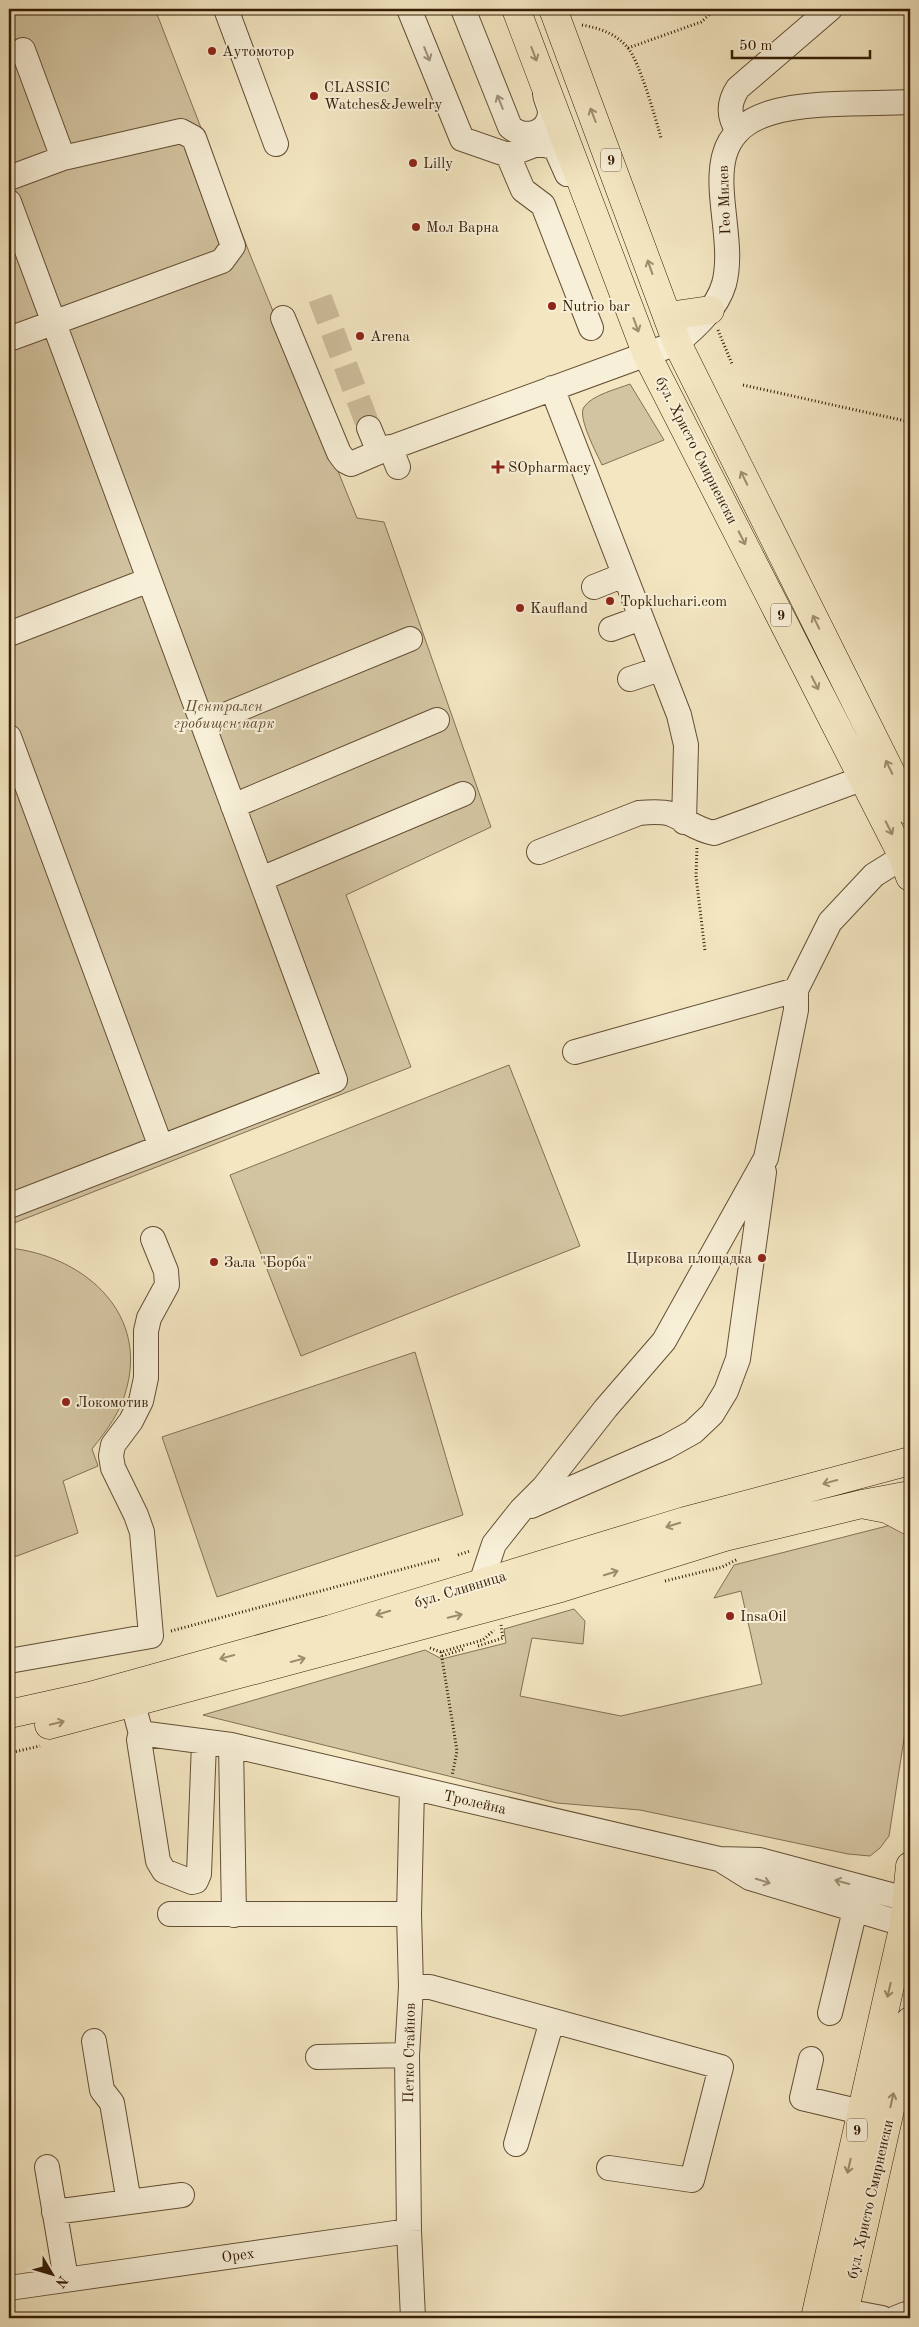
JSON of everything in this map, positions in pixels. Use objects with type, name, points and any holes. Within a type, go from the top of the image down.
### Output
[{"type":"main road","name":"бул. Христо Смирненски","points":[[516,9],[648,354],[864,778],[907,867]]},
{"type":"main road","name":"бул. Христо Смирненски","points":[[553,9],[677,343],[910,811]]},
{"type":"main road","points":[[666,313],[676,315],[710,310]]},
{"type":"main road","points":[[877,1470],[910,1451]]},
{"type":"main road","name":"бул. Сливница","points":[[9,1714],[90,1696],[332,1629],[685,1521],[910,1461]]},
{"type":"main road","name":"бул. Сливница","points":[[9,1733],[133,1704],[561,1588],[725,1537],[862,1504],[910,1495]]},
{"type":"main road","points":[[862,1504],[887,1509],[910,1521]]},
{"type":"main road","name":"бул. Христо Смирненски","points":[[815,2318],[908,1912],[910,1866]]},
{"type":"main road","name":"бул. Христо Смирненски","points":[[844,2315],[910,2021]]},
{"type":"street","points":[[226,9],[276,144]]},
{"type":"street","points":[[409,9],[462,139],[508,155],[537,144],[555,146],[573,188],[595,213]]},
{"type":"street","points":[[463,9],[510,127],[516,132],[530,134],[541,130],[545,126],[550,113],[544,82]]},
{"type":"street","points":[[738,131],[733,123],[730,105],[738,88],[830,9]]},
{"type":"street","points":[[23,50],[63,158]]},
{"type":"street","name":"Гео Милев","points":[[283,318],[344,461],[351,464],[389,456],[552,388],[677,343],[710,310],[724,284],[728,259],[721,188],[722,160],[727,146],[738,131],[750,121],[771,113],[818,106],[910,102]]},
{"type":"street","points":[[9,178],[63,158],[181,131],[194,138],[233,246],[222,261],[9,339]]},
{"type":"street","points":[[508,155],[523,190],[543,206],[591,328]]},
{"type":"street","points":[[9,202],[335,1080],[161,1148],[10,1201]]},
{"type":"street","points":[[552,388],[678,715],[686,745],[694,827]]},
{"type":"street","points":[[370,428],[389,456]]},
{"type":"street","points":[[594,587],[624,575]]},
{"type":"street","points":[[9,634],[149,580]]},
{"type":"street","points":[[611,629],[641,618]]},
{"type":"street","points":[[203,724],[410,639]]},
{"type":"street","points":[[630,679],[660,669]]},
{"type":"street","points":[[233,806],[437,720]]},
{"type":"street","points":[[9,737],[161,1148]]},
{"type":"street","points":[[539,852],[639,813],[656,812],[671,814],[694,827],[714,833],[864,778]]},
{"type":"street","points":[[261,879],[463,794]]},
{"type":"street","points":[[521,1510],[666,1447],[693,1432],[712,1414],[726,1391],[738,1360],[766,1158],[796,1010],[796,990],[830,922],[874,875],[907,867]]},
{"type":"street","points":[[574,1052],[796,990]]},
{"type":"street","points":[[481,1583],[494,1544],[521,1510],[544,1487],[606,1408],[664,1341],[766,1158]]},
{"type":"street","points":[[9,1661],[151,1636],[142,1532],[136,1515],[113,1468],[110,1456],[113,1446],[131,1420],[140,1401],[146,1378],[146,1331],[149,1318],[167,1285],[166,1270],[153,1239]]},
{"type":"street","points":[[133,1704],[141,1731],[139,1740],[158,1861],[164,1871],[192,1882],[196,1880],[199,1874],[204,1743]]},
{"type":"street","name":"Тролейна","points":[[141,1731],[147,1734],[204,1743],[231,1745],[719,1859],[760,1860],[908,1912]]},
{"type":"street","points":[[231,1745],[234,1915]]},
{"type":"street","name":"Петко Стайнов","points":[[412,1788],[409,1914],[411,1987],[408,2055],[409,2232],[412,2318]]},
{"type":"street","name":"Тролейна","points":[[719,1859],[750,1878],[855,1910],[908,1912]]},
{"type":"street","points":[[830,2013],[855,1910]]},
{"type":"street","points":[[170,1914],[409,1914]]},
{"type":"street","points":[[411,1987],[430,1987],[721,2067],[692,2180],[610,2168]]},
{"type":"street","points":[[516,2144],[552,2021]]},
{"type":"street","points":[[94,2041],[102,2090],[112,2103],[129,2202]]},
{"type":"street","points":[[318,2057],[408,2055]]},
{"type":"street","points":[[811,2059],[802,2098],[861,2112]]},
{"type":"street","points":[[46,2168],[66,2279]]},
{"type":"street","points":[[54,2212],[182,2195]]},
{"type":"street","name":"Орех","points":[[9,2288],[409,2232]]},
{"type":"street","points":[[896,2318],[906,2314],[910,2316]]},
{"type":"street","points":[[844,2315],[882,2318]]},
{"type":"path","points":[[628,48],[701,22],[716,9]]},
{"type":"path","points":[[576,24],[598,28],[628,48],[654,110],[661,138]]},
{"type":"path","points":[[710,310],[732,364]]},
{"type":"path","points":[[743,385],[910,422]]},
{"type":"path","points":[[694,827],[699,907],[705,951]]},
{"type":"path","points":[[151,1636],[440,1559]]},
{"type":"path","points":[[478,1646],[503,1638],[500,1624]]},
{"type":"path","points":[[448,1796],[457,1751],[442,1654],[464,1649]]},
{"type":"green space","name":"Централен гробищен парк","points":[[9,9],[155,9],[251,257],[357,518],[384,522],[491,827],[346,895],[411,1067],[9,1225]]},
{"type":"green space","points":[[630,384],[664,440],[602,465],[585,427],[583,419],[584,407],[599,396]]},
{"type":"green space","points":[[509,1065],[580,1246],[301,1356],[230,1175]]},
{"type":"green space","name":"Локомотив","points":[[9,1248],[35,1253],[60,1262],[83,1274],[102,1291],[117,1311],[127,1333],[131,1359],[127,1387],[121,1405],[108,1428],[92,1449],[98,1466],[63,1481],[78,1533],[9,1559]]},
{"type":"green space","points":[[415,1352],[463,1515],[217,1597],[162,1437]]},
{"type":"green space","points":[[891,1525],[910,1536],[910,1700],[889,1836],[880,1848],[870,1856],[848,1854],[640,1810],[557,1803],[203,1715],[425,1650],[442,1659],[506,1643],[504,1629],[574,1609],[585,1621],[583,1644],[532,1638],[520,1696],[621,1716],[762,1684],[741,1591],[714,1598],[734,1565]]},
{"type":"tunnel","points":[[320,298],[369,428]]},
{"type":"place","name":"Аутомотор","points":[[212,51]]},
{"type":"place","name":"CLASSIC Watches&Jewelry","points":[[314,96]]},
{"type":"place","name":"Lilly","points":[[413,163]]},
{"type":"place","name":"Мол Варна","points":[[416,227]]},
{"type":"place","name":"Nutrio bar","points":[[552,306]]},
{"type":"place","name":"Arena","points":[[360,336]]},
{"type":"place","name":"SOpharmacy","points":[[498,467]]},
{"type":"place","name":"Topkluchari.com","points":[[610,601]]},
{"type":"place","name":"Kaufland","points":[[520,608]]},
{"type":"place","name":"Циркова площадка","points":[[762,1258]]},
{"type":"place","name":"Зала \"Борба\"","points":[[214,1262]]},
{"type":"place","name":"Локомотив","points":[[66,1402]]},
{"type":"place","name":"InsaOil","points":[[730,1616]]}]
